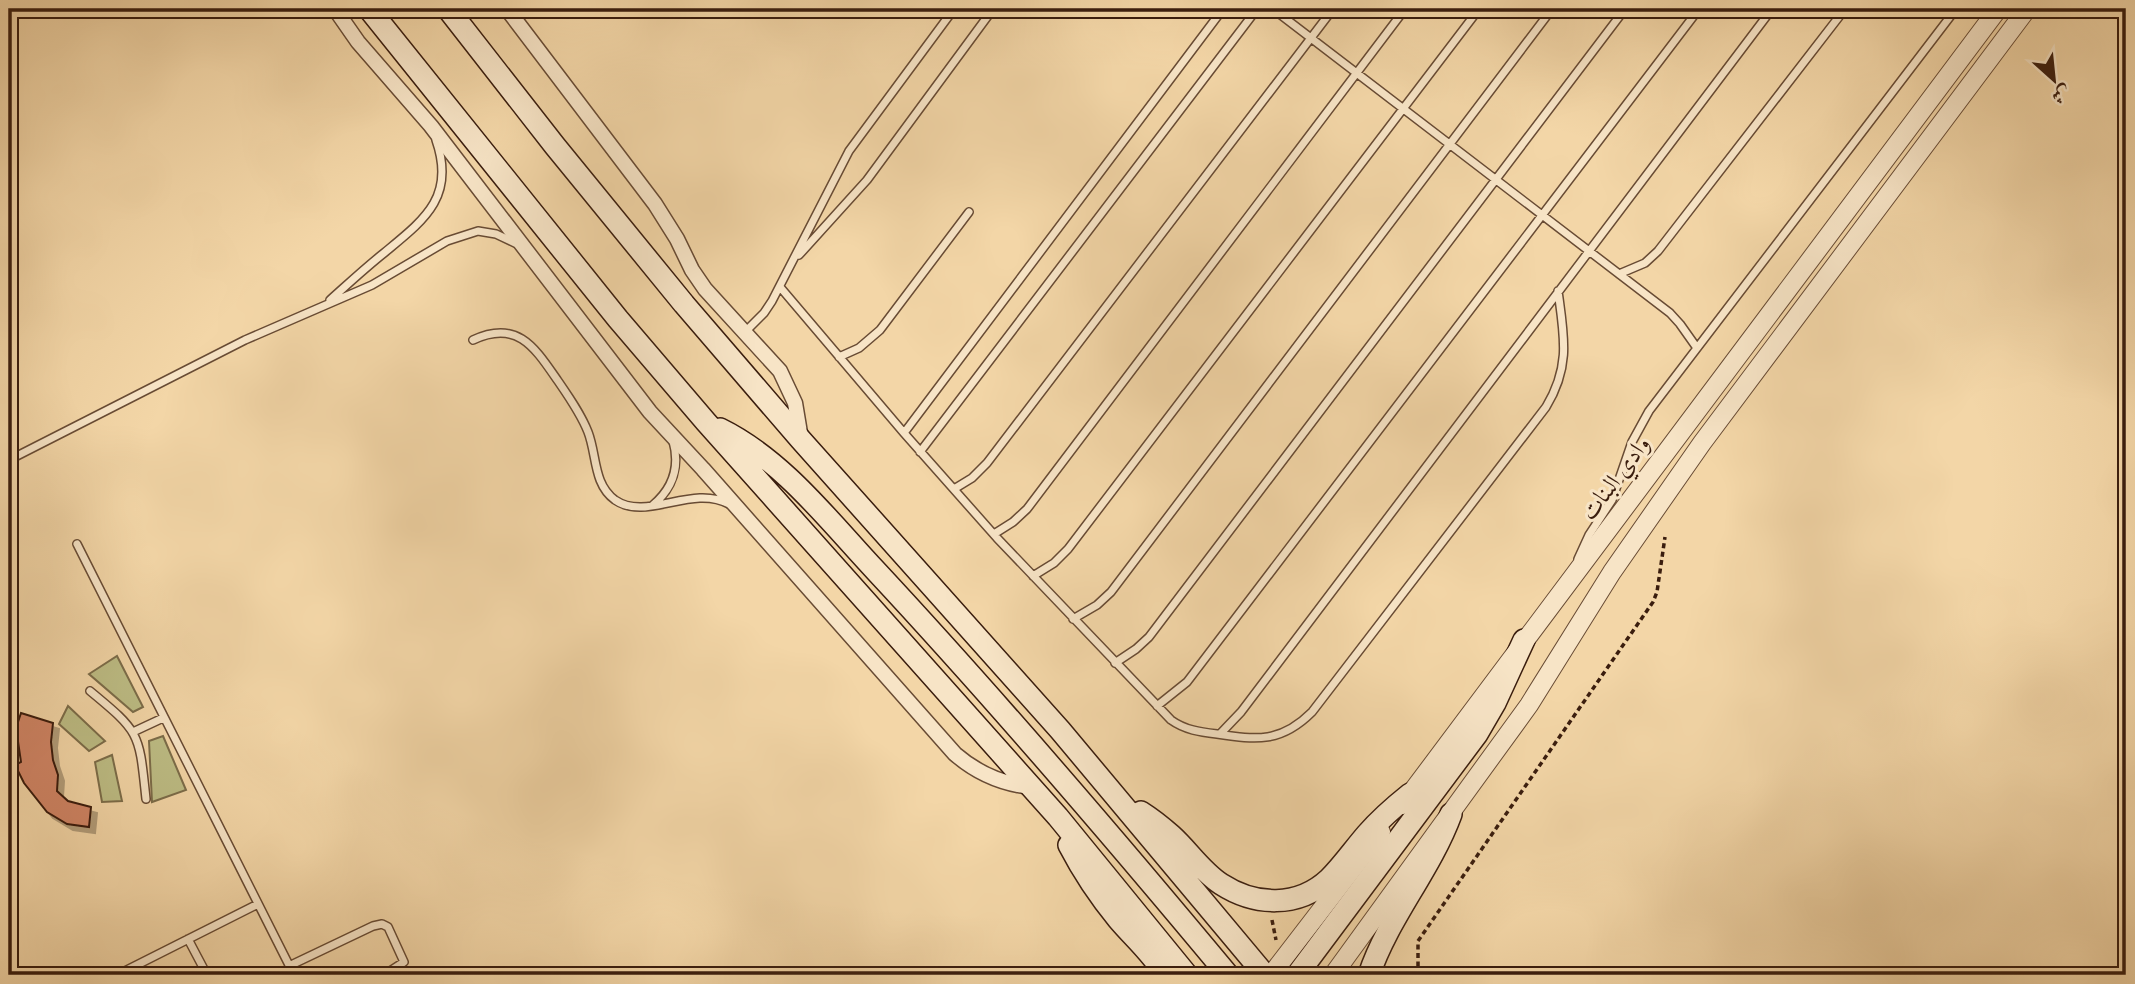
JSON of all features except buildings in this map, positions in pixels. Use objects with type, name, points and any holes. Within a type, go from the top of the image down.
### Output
[{"type":"main road","points":[[369,9],[618,319],[706,422],[1058,817],[1187,975]]},
{"type":"main road","points":[[448,9],[619,225],[801,440],[1119,798],[1265,975]]},
{"type":"main road","points":[[706,422],[750,447],[790,481],[926,625],[1050,764],[1228,975]]},
{"type":"main road","points":[[1297,975],[1477,734],[1511,672],[1524,640]]},
{"type":"main road","points":[[1119,798],[1171,835],[1222,884],[1257,899],[1272,901],[1296,898],[1313,891],[1328,880],[1386,814],[1410,794]]},
{"type":"main road","points":[[1370,975],[1384,940],[1436,851],[1451,814]]},
{"type":"main road","points":[[1058,817],[1067,842],[1086,878],[1164,975]]},
{"type":"street","points":[[335,9],[358,42],[431,126],[633,390],[955,754],[986,776],[1000,782],[1031,788]]},
{"type":"street","name":"وادي البنات","points":[[1271,975],[1410,794],[1998,9]]},
{"type":"street","name":"وادي البنات","points":[[1333,975],[1536,694],[1612,572],[1679,475],[2027,9]]},
{"type":"street","points":[[512,12],[655,204],[705,289],[772,360],[789,386],[795,403],[801,440]]},
{"type":"lane","points":[[745,332],[764,313],[780,287],[849,151],[954,9]]},
{"type":"lane","points":[[793,262],[867,180],[993,9]]},
{"type":"lane","points":[[904,433],[1223,9]]},
{"type":"lane","points":[[920,452],[1257,9]]},
{"type":"lane","points":[[1273,9],[1675,318],[1697,348]]},
{"type":"lane","points":[[954,489],[972,478],[987,463],[1333,9]]},
{"type":"lane","points":[[994,534],[1027,509],[1405,9]]},
{"type":"lane","points":[[1032,576],[1068,549],[1479,9]]},
{"type":"lane","points":[[1073,619],[1097,605],[1111,592],[1552,9]]},
{"type":"lane","points":[[1115,663],[1149,637],[1625,9]]},
{"type":"lane","points":[[1157,706],[1187,682],[1699,9]]},
{"type":"lane","points":[[1220,734],[1241,712],[1772,9]]},
{"type":"lane","points":[[1619,275],[1645,262],[1658,251],[1845,9]]},
{"type":"lane","points":[[1568,581],[1589,535],[1612,500],[1639,426],[1956,9]]},
{"type":"lane","points":[[327,303],[421,222],[432,207],[439,188],[443,160],[431,126]]},
{"type":"lane","points":[[839,357],[859,348],[874,336],[969,212]]},
{"type":"lane","points":[[9,460],[245,340],[372,285],[447,241],[478,231],[496,234],[528,251]]},
{"type":"lane","points":[[780,287],[920,452],[1032,576],[1157,706],[1179,725],[1196,731],[1256,740],[1288,731],[1305,719],[1552,397],[1564,365],[1565,343],[1558,291]]},
{"type":"lane","points":[[473,340],[490,334],[509,334],[518,336],[533,346],[588,431],[601,486],[609,495],[629,506],[704,496],[724,501],[741,512]]},
{"type":"lane","points":[[652,505],[667,489],[675,469],[676,450],[669,432]]},
{"type":"lane","points":[[77,544],[294,975]]},
{"type":"lane","points":[[90,691],[124,719],[133,732],[141,748],[146,799]]},
{"type":"lane","points":[[133,732],[163,718]]},
{"type":"lane","points":[[117,975],[258,904]]},
{"type":"lane","points":[[289,965],[382,924],[388,928],[404,962],[384,975]]},
{"type":"lane","points":[[188,939],[206,975]]},
{"type":"path","points":[[1418,975],[1418,941],[1653,602],[1657,592],[1665,537]]},
{"type":"path","points":[[1272,901],[1276,942]]},
{"type":"green space","points":[[117,656],[143,707],[133,712],[89,674]]},
{"type":"green space","points":[[68,706],[105,741],[89,751],[59,724]]},
{"type":"green space","points":[[163,736],[186,790],[152,802],[149,741]]},
{"type":"green space","points":[[112,755],[122,801],[102,802],[95,762]]}]
